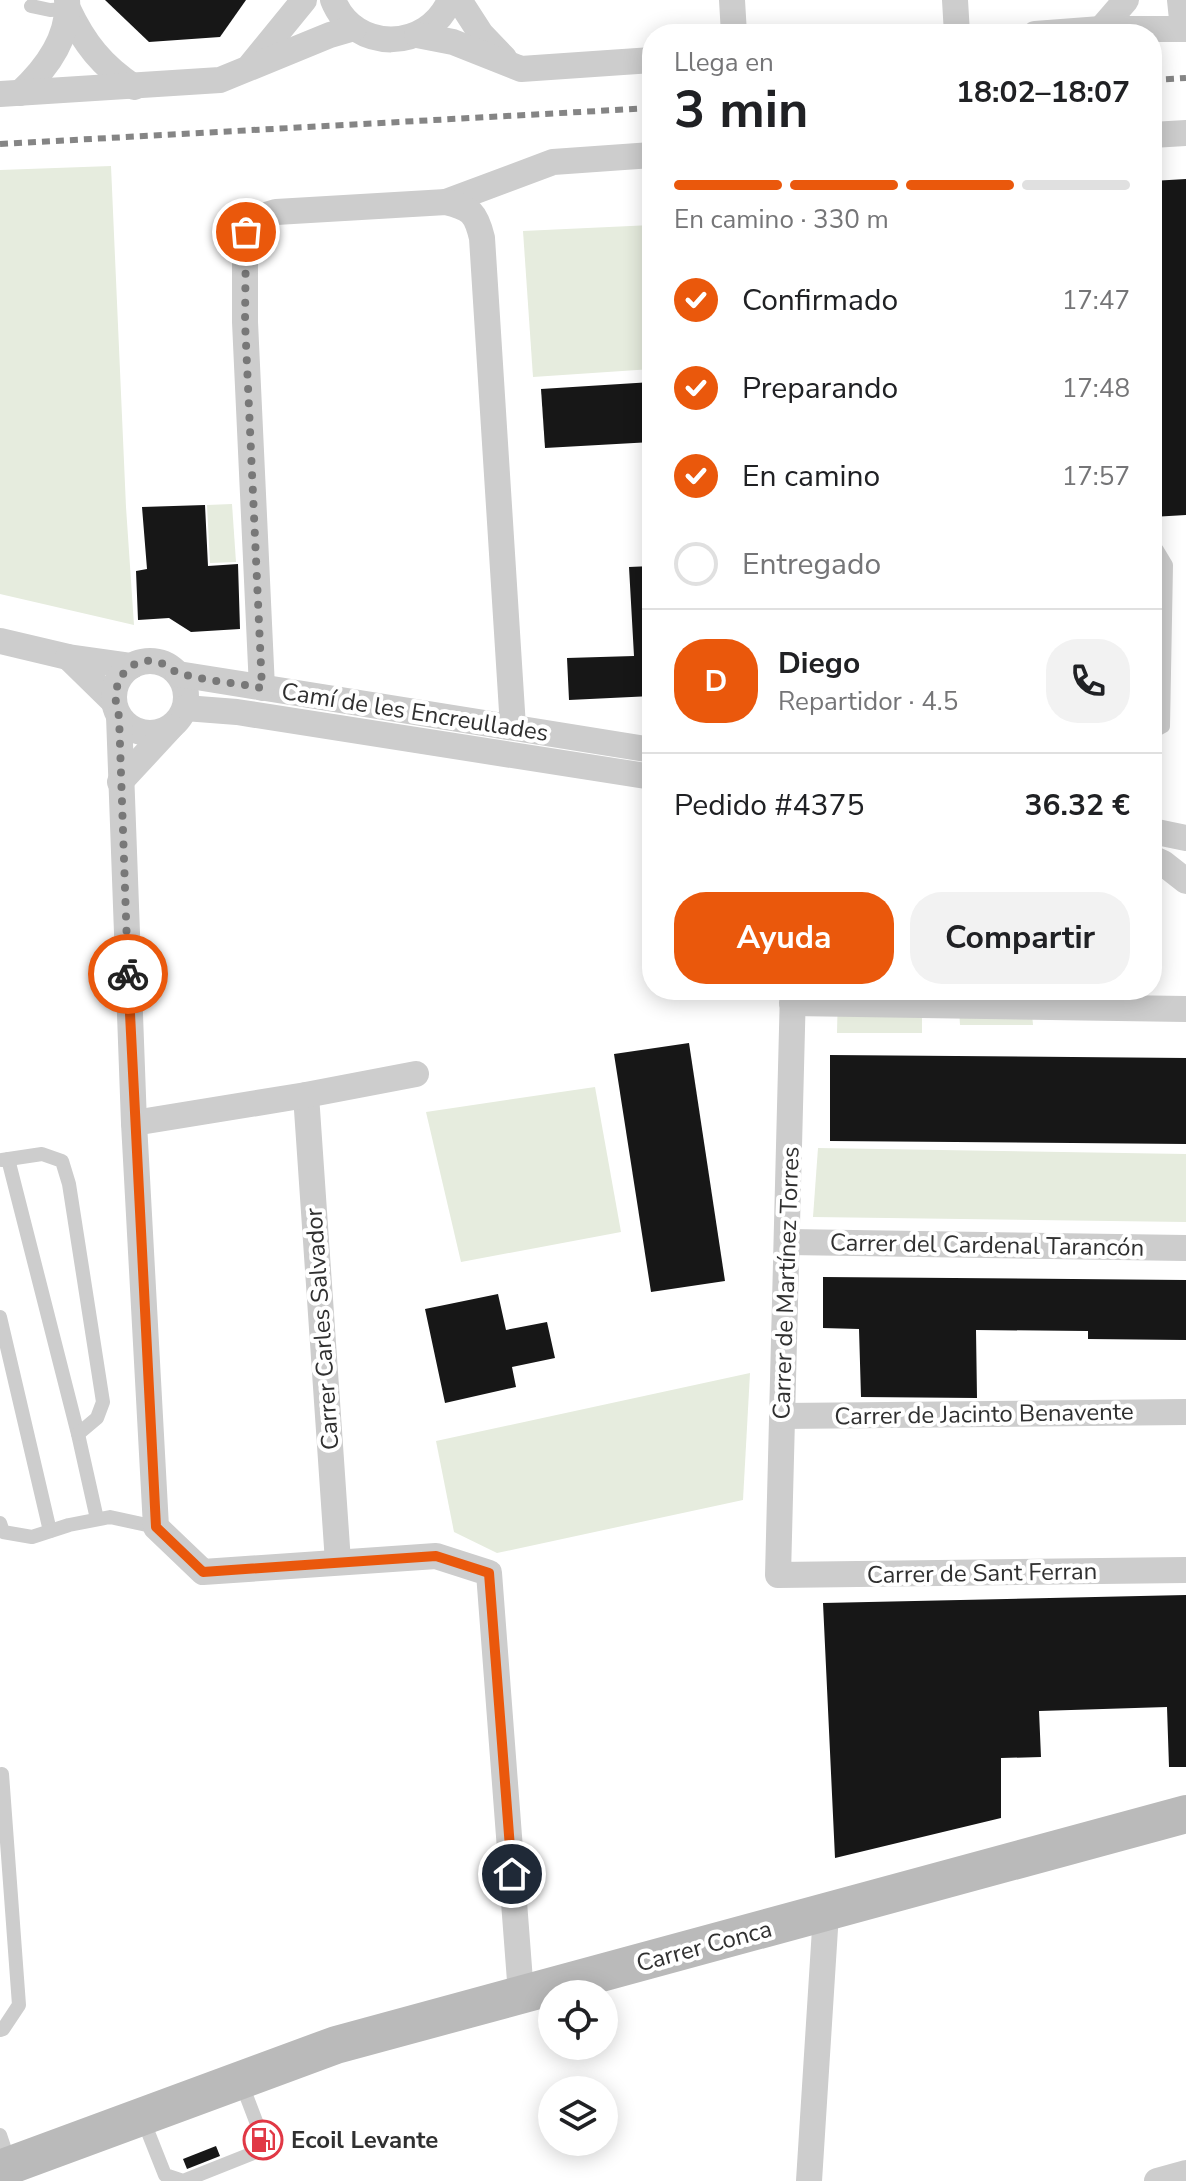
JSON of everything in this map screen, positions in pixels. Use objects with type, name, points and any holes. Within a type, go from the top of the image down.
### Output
[{"type":"street","points":[[248,68],[304,0]]},
{"type":"street","points":[[333,0],[343,19],[354,28],[368,36],[385,40],[401,40],[417,35],[441,16],[450,0]]},
{"type":"street","points":[[459,0],[495,51],[521,69]]},
{"type":"street","points":[[732,0],[733,24]]},
{"type":"street","points":[[955,0],[956,24]]},
{"type":"street","points":[[1105,24],[1126,0]]},
{"type":"street","points":[[1162,29],[1184,29],[1180,0]]},
{"type":"street","points":[[67,5],[87,46],[115,74],[134,87]]},
{"type":"street","points":[[10,93],[49,60],[61,37],[67,5]]},
{"type":"street","points":[[10,93],[220,80],[354,28]]},
{"type":"street","points":[[417,35],[453,42],[521,69],[642,61]]},
{"type":"street","points":[[1162,134],[1186,133]]},
{"type":"street","points":[[262,688],[245,322],[246,232],[256,218],[276,212],[446,202],[553,162],[642,156]]},
{"type":"street","points":[[446,202],[466,207],[477,220],[482,238],[513,727]]},
{"type":"street","points":[[0,641],[68,657],[132,666]]},
{"type":"street","points":[[68,657],[116,709],[126,725],[149,734],[178,717]]},
{"type":"street","points":[[120,782],[178,717],[187,696],[178,674],[158,662],[146,661],[132,666],[117,681],[116,709],[156,1527],[203,1572],[436,1556],[489,1573],[521,1994]]},
{"type":"street","name":"Camí de les Encreullades","points":[[178,674],[642,748]]},
{"type":"street","name":"Camí de les Encreullades","points":[[178,717],[237,712],[642,775]]},
{"type":"street","points":[[1162,833],[1186,838]]},
{"type":"street","points":[[1162,863],[1186,881]]},
{"type":"street","name":"Carrer de Martínez Torres","points":[[778,1575],[793,1000]]},
{"type":"street","points":[[891,1000],[1186,1009]]},
{"type":"street","points":[[134,1123],[416,1074]]},
{"type":"street","name":"Carrer Carles Salvador","points":[[306,1095],[338,1562]]},
{"type":"street","name":"Carrer del Cardenal Tarancón","points":[[788,1242],[1186,1248]]},
{"type":"street","name":"Carrer de Jacinto Benavente","points":[[782,1416],[1186,1412]]},
{"type":"street","name":"Carrer de Sant Ferran","points":[[778,1575],[1186,1570]]},
{"type":"street","name":"Carrer Conca","points":[[3,2161],[142,2116],[336,2045],[1186,1814]]},
{"type":"street","points":[[809,2181],[826,1913]]},
{"type":"street","points":[[1157,2181],[1186,2173]]},
{"type":"lane","points":[[31,6],[50,10],[67,5]]},
{"type":"lane","points":[[1162,558],[1166,565],[1162,727]]},
{"type":"lane","points":[[78,1434],[97,1418],[103,1402],[69,1184],[62,1161],[42,1154],[4,1160],[78,1434],[97,1519]]},
{"type":"lane","points":[[0,1317],[50,1531]]},
{"type":"lane","points":[[0,1523],[3,1532],[32,1537],[110,1517],[156,1527]]},
{"type":"lane","points":[[0,2030],[19,2005],[2,1774]]},
{"type":"lane","points":[[142,2116],[165,2175],[183,2181],[256,2152],[262,2137],[240,2080]]},
{"type":"shaded area","points":[[111,166],[134,625],[0,594],[0,170]]},
{"type":"shaded area","points":[[642,225],[642,370],[533,377],[523,231]]},
{"type":"shaded area","points":[[232,504],[236,562],[210,563],[207,505]]},
{"type":"shaded area","points":[[838,1000],[922,1000],[922,1033],[837,1033]]},
{"type":"shaded area","points":[[959,1000],[1031,1000],[1033,1025],[960,1025]]},
{"type":"shaded area","points":[[595,1087],[621,1232],[461,1262],[426,1112]]},
{"type":"shaded area","points":[[818,1148],[1186,1154],[1186,1222],[813,1217]]},
{"type":"shaded area","points":[[750,1373],[743,1500],[497,1553],[454,1532],[436,1441]]},
{"type":"building","points":[[105,0],[246,0],[220,37],[149,42]]},
{"type":"building","points":[[1186,179],[1186,515],[1162,516],[1162,180]]},
{"type":"building","points":[[642,383],[642,443],[545,448],[541,389]]},
{"type":"building","points":[[205,505],[208,566],[238,564],[240,629],[191,632],[169,618],[138,620],[136,571],[147,569],[142,507]]},
{"type":"building","points":[[642,566],[642,696],[569,700],[567,658],[634,656],[629,567]]},
{"type":"building","points":[[689,1043],[725,1281],[651,1292],[614,1054]]},
{"type":"building","points":[[830,1055],[1186,1058],[1186,1144],[830,1141]]},
{"type":"building","points":[[823,1277],[1186,1280],[1186,1340],[1088,1339],[1088,1331],[976,1330],[977,1398],[861,1397],[859,1329],[823,1328]]},
{"type":"building","points":[[498,1294],[506,1330],[547,1322],[555,1358],[512,1367],[516,1387],[445,1403],[425,1309]]},
{"type":"building","points":[[1186,1595],[1186,1767],[1169,1767],[1167,1707],[1039,1711],[1041,1757],[1001,1758],[1001,1818],[835,1858],[823,1603]]},
{"type":"building","points":[[216,2146],[220,2156],[187,2169],[183,2159]]},
{"type":"railway","points":[[1162,79],[1186,78]]},
{"type":"railway","points":[[0,144],[642,109]]},
{"type":"way so far","points":[[128,974],[119,716],[114,704],[117,681],[134,664],[146,661],[169,666],[178,674],[262,688],[245,322],[246,232]]},
{"type":"place","name":"Ecoil Levante","points":[[263,2140]]},
{"type":"route","points":[[128,974],[156,1527],[203,1572],[436,1556],[489,1573],[512,1874]]}]
